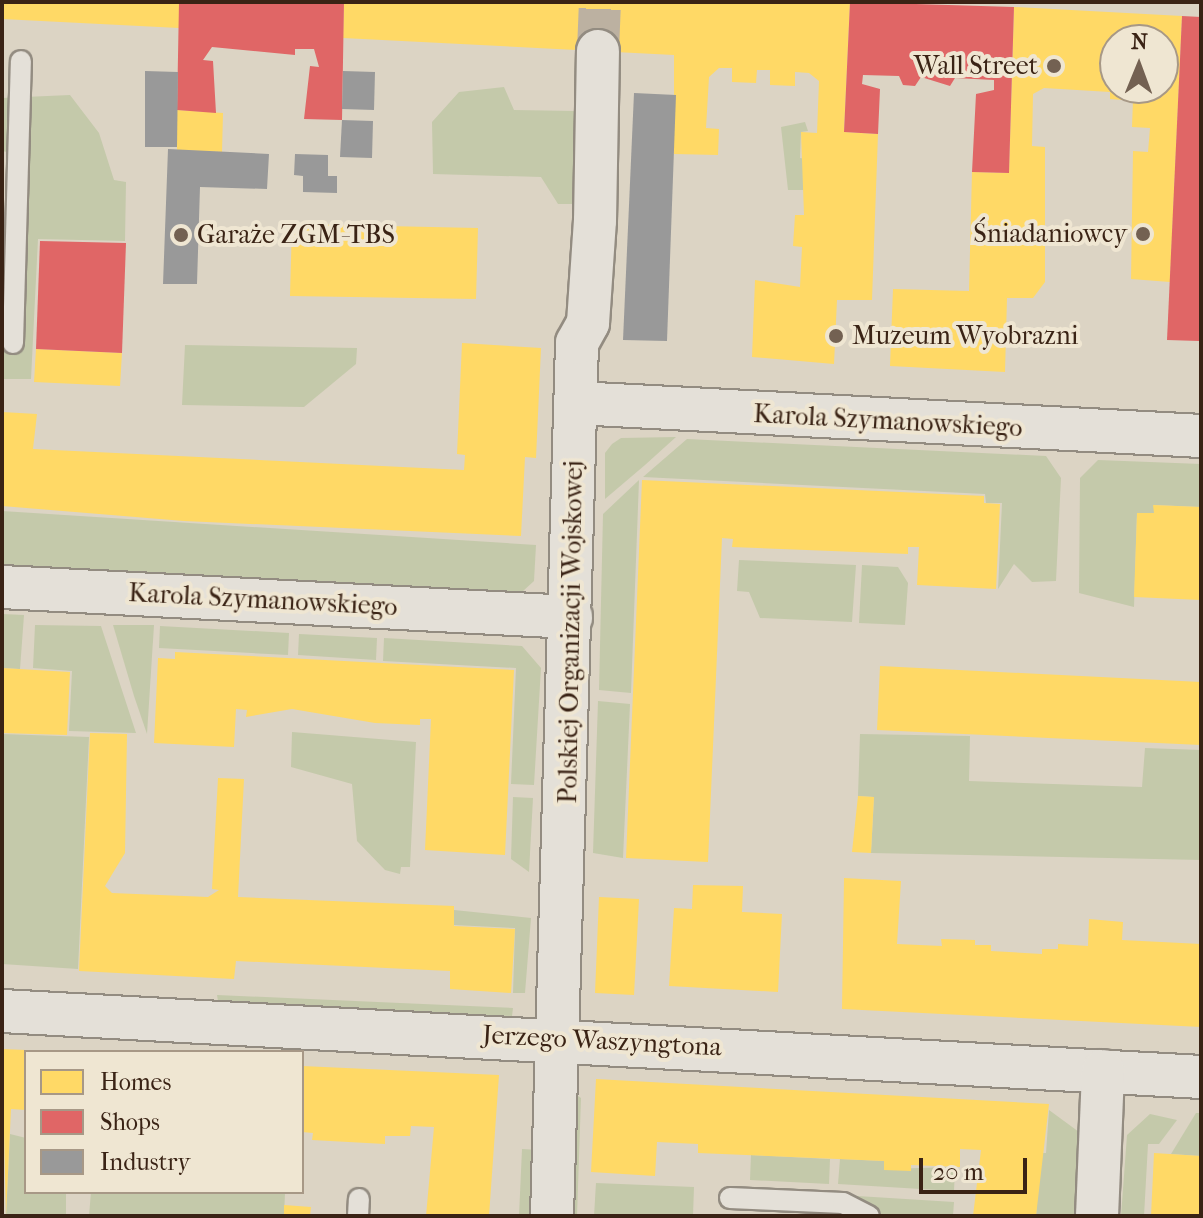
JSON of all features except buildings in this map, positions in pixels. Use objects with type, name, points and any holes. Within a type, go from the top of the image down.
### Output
[{"type":"street","name":"Polskiej Organizacji Wojskowej","points":[[552,1216],[577,343],[588,323],[595,221],[598,51]]},
{"type":"street","name":"Karola Szymanowskiego","points":[[576,403],[1201,436]]},
{"type":"street","name":"Karola Szymanowskiego","points":[[2,587],[571,617]]},
{"type":"street","name":"Jerzego Waszyngtona","points":[[2,1011],[557,1039],[1201,1077]]},
{"type":"street","points":[[1097,1216],[1103,1071]]},
{"type":"lane","points":[[13,343],[21,61]]},
{"type":"lane","points":[[730,1198],[843,1203],[869,1216]]},
{"type":"green space","points":[[504,87],[514,110],[575,111],[573,204],[558,204],[541,177],[433,174],[432,122],[459,92]]},
{"type":"green space","points":[[70,95],[99,133],[114,180],[126,182],[125,241],[38,239],[31,379],[2,379],[7,152],[2,151],[2,98]]},
{"type":"green space","points":[[805,122],[808,131],[801,132],[800,158],[806,159],[805,190],[788,190],[781,127]]},
{"type":"green space","points":[[185,345],[357,348],[356,364],[304,407],[182,405]]},
{"type":"green space","points":[[676,437],[605,499],[605,453],[612,444],[621,438]]},
{"type":"green space","points":[[687,439],[1046,456],[1061,478],[1056,581],[1032,582],[1014,564],[998,589],[1002,503],[986,503],[985,494],[643,477]]},
{"type":"green space","points":[[1098,460],[1201,464],[1201,507],[1154,505],[1154,513],[1137,513],[1134,607],[1079,593],[1080,478]]},
{"type":"green space","points":[[639,480],[631,693],[599,690],[603,514]]},
{"type":"green space","points":[[2,511],[536,545],[534,581],[522,592],[2,567]]},
{"type":"green space","points":[[739,560],[856,565],[852,622],[760,618],[749,592],[737,591]]},
{"type":"green space","points":[[862,565],[898,567],[908,583],[905,625],[859,623]]},
{"type":"green space","points":[[2,614],[24,615],[20,669],[2,668]]},
{"type":"green space","points":[[35,625],[101,626],[136,733],[69,731],[72,671],[33,668]]},
{"type":"green space","points":[[113,625],[154,625],[147,734],[134,696]]},
{"type":"green space","points":[[160,626],[289,633],[288,655],[159,648]]},
{"type":"green space","points":[[299,634],[377,638],[376,660],[298,655]]},
{"type":"green space","points":[[384,638],[522,646],[541,668],[534,785],[511,784],[516,668],[383,661]]},
{"type":"green space","points":[[598,701],[630,704],[623,858],[593,853]]},
{"type":"green space","points":[[292,732],[416,742],[410,867],[401,867],[400,874],[385,870],[357,841],[352,784],[291,767]]},
{"type":"green space","points":[[2,734],[89,737],[78,969],[2,964]]},
{"type":"green space","points":[[860,734],[970,736],[969,781],[1142,787],[1145,748],[1201,750],[1201,860],[871,853],[874,797],[858,796]]},
{"type":"green space","points":[[513,797],[533,798],[529,872],[511,859]]},
{"type":"green space","points":[[454,910],[531,918],[525,993],[513,993],[515,928],[454,925]]},
{"type":"green space","points":[[217,995],[513,1008],[512,1016],[218,1001]]},
{"type":"green space","points":[[571,1091],[581,1098],[577,1216],[566,1216]]},
{"type":"green space","points":[[1049,1110],[1079,1132],[1074,1216],[1036,1216],[1040,1153],[1046,1153]]},
{"type":"green space","points":[[1196,1113],[1201,1113],[1201,1156],[1171,1154]]},
{"type":"green space","points":[[1150,1114],[1177,1120],[1159,1144],[1148,1144],[1144,1216],[1121,1216],[1127,1135]]},
{"type":"green space","points":[[10,1134],[24,1138],[24,1194],[66,1194],[66,1216],[6,1216]]},
{"type":"green space","points":[[522,1149],[539,1150],[537,1216],[519,1216]]},
{"type":"green space","points":[[751,1155],[830,1159],[829,1184],[750,1180]]},
{"type":"green space","points":[[840,1159],[884,1161],[884,1169],[955,1167],[954,1191],[838,1184]]},
{"type":"green space","points":[[596,1183],[694,1187],[693,1216],[594,1216]]},
{"type":"green space","points":[[91,1194],[285,1194],[284,1216],[89,1216]]},
{"type":"green space","points":[[841,1195],[954,1202],[953,1216],[881,1216]]},
{"type":"tunnel","points":[[598,51],[600,2]]},
{"type":"place","name":"Wall Street","points":[[1054,66]]},
{"type":"place","name":"Śniadaniowcy","points":[[1143,234]]},
{"type":"place","name":"Garaże ZGM-TBS","points":[[181,235]]},
{"type":"place","name":"Muzeum Wyobrazni","points":[[836,336]]}]
